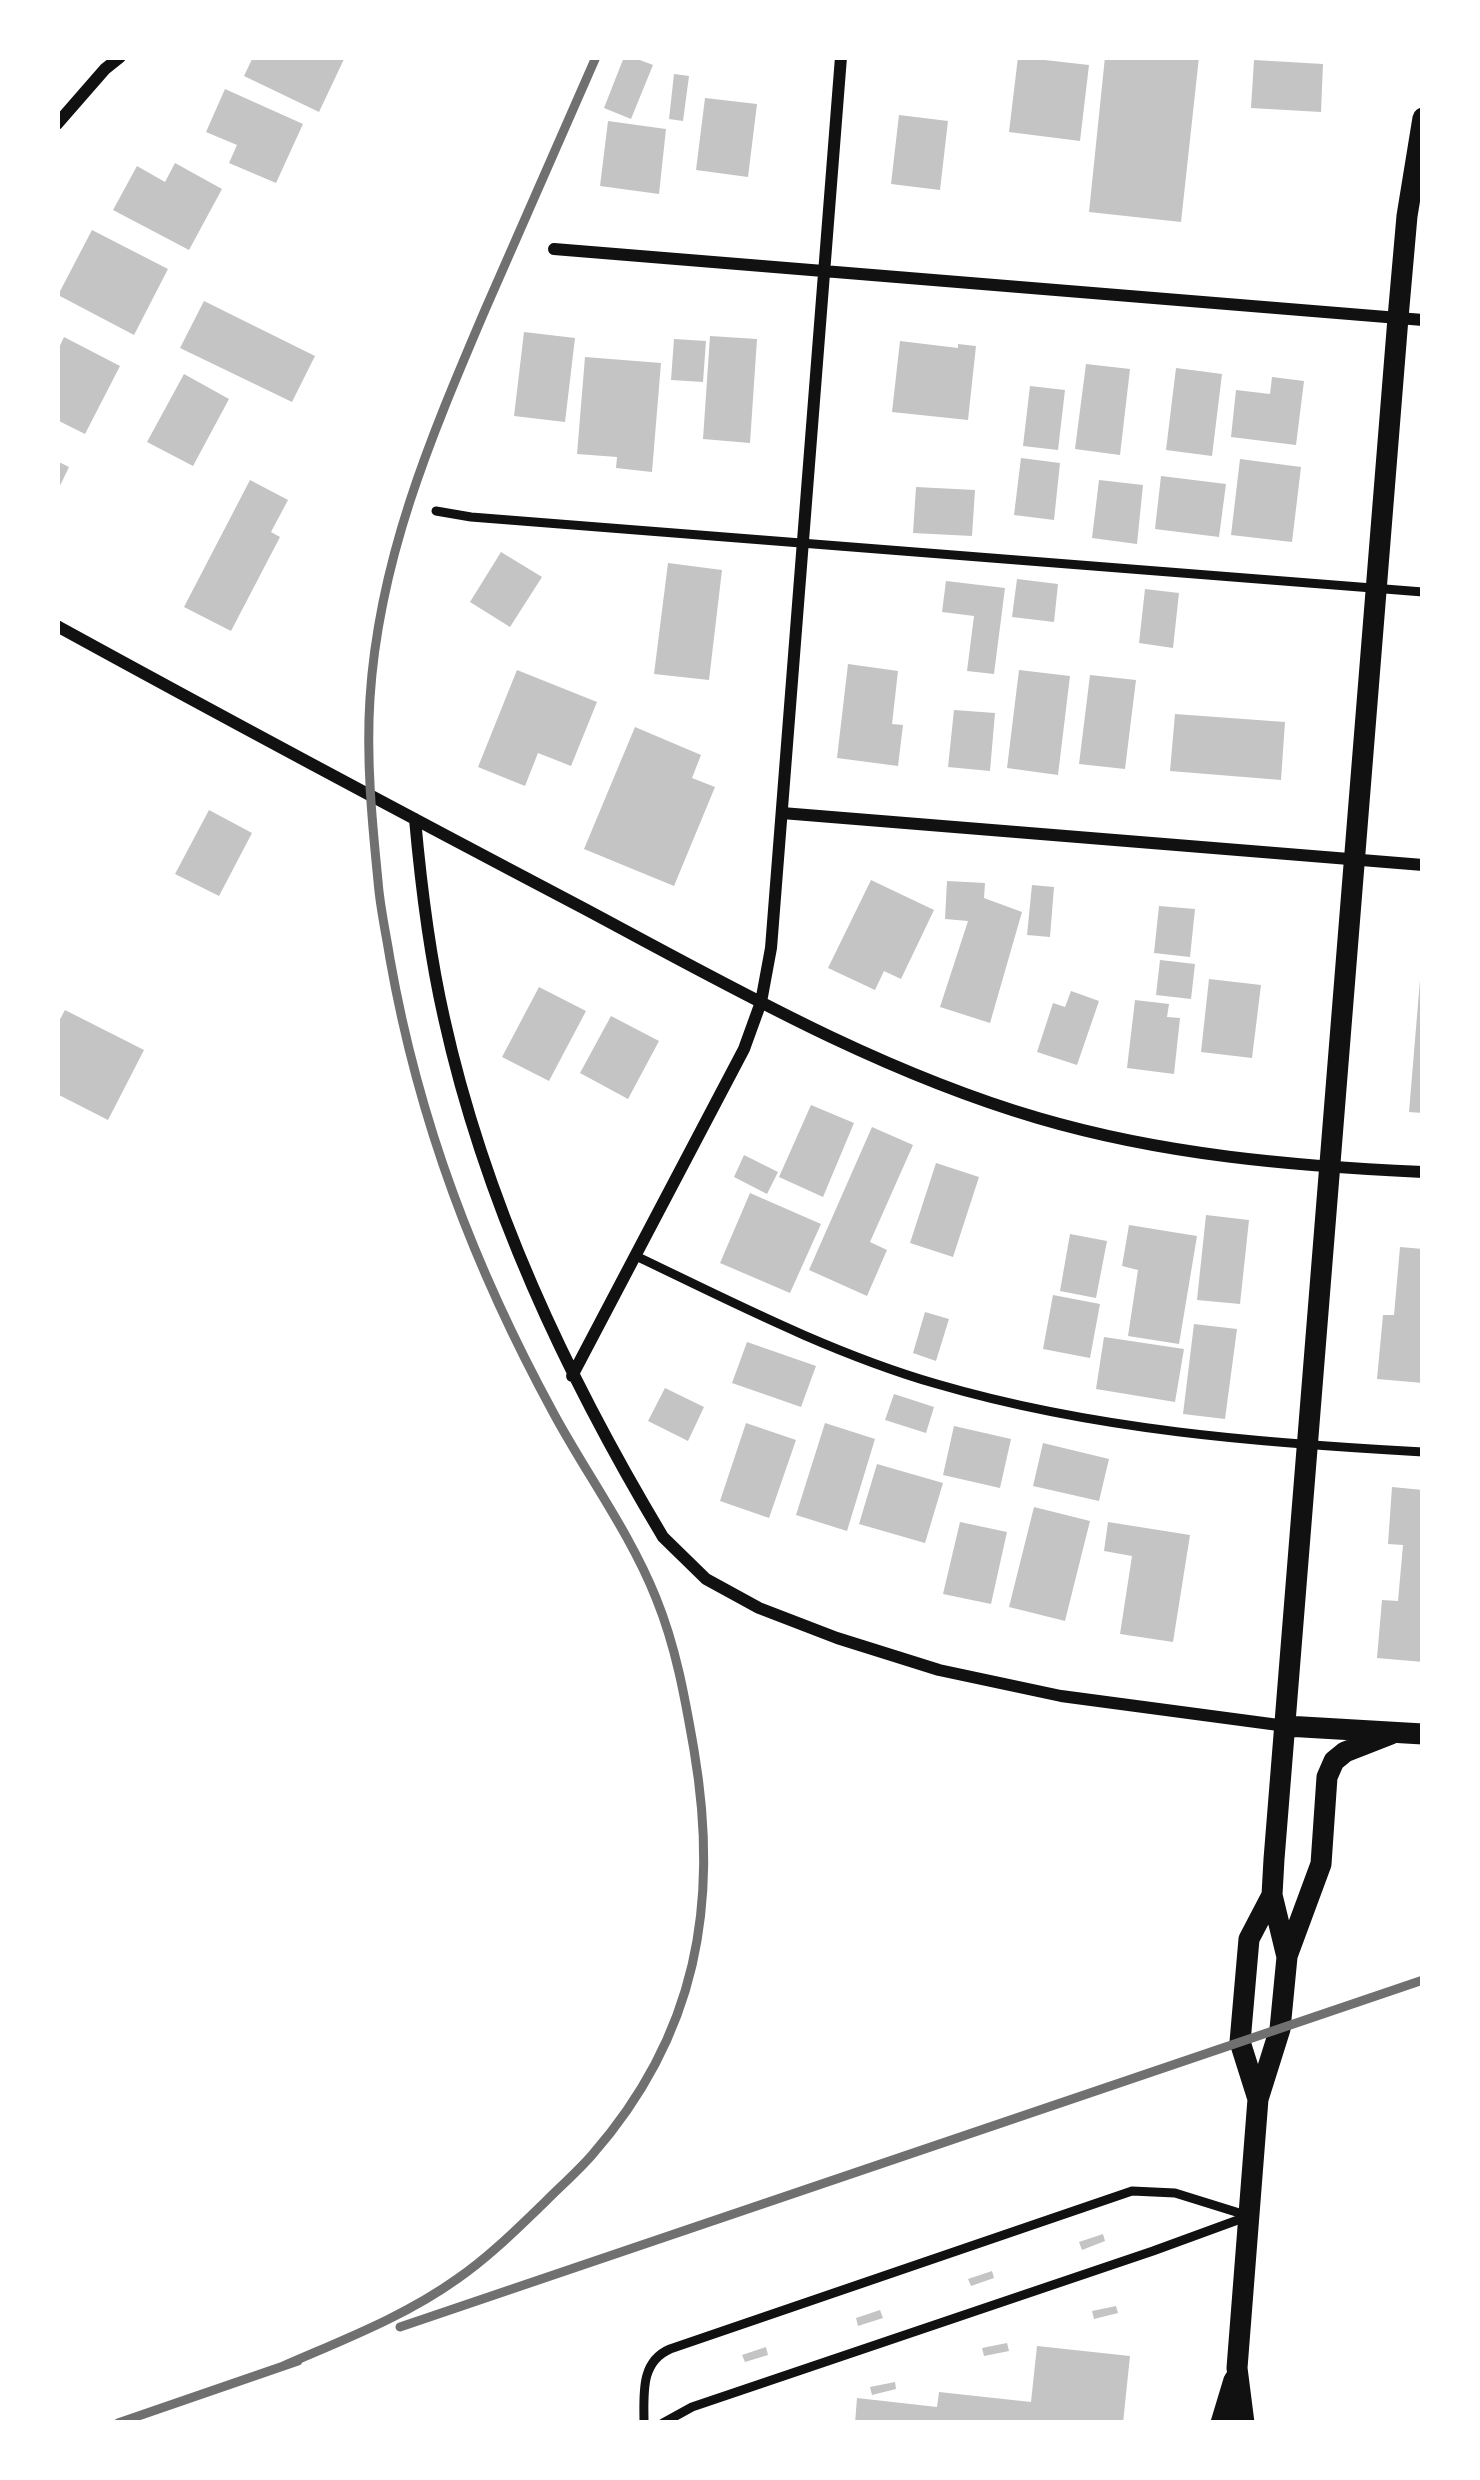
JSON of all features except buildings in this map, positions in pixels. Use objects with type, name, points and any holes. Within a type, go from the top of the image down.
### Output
[{"type":"street","points":[[57,124],[120,57]]},
{"type":"street","points":[[572,1376],[744,1049],[761,1002],[782,813],[841,57]]},
{"type":"street","points":[[1287,1957],[1272,1895],[1398,318],[1407,216],[1423,118]]},
{"type":"street","points":[[554,249],[1423,320]]},
{"type":"street","points":[[57,626],[761,1002],[931,1081],[1037,1118],[1156,1147],[1331,1168],[1423,1172]]},
{"type":"street","points":[[782,813],[1423,865]]},
{"type":"street","points":[[415,819],[424,916],[444,1017],[495,1194],[572,1376],[663,1537],[706,1579],[759,1608],[939,1670],[1061,1696],[1286,1726],[1423,1734]]},
{"type":"street","points":[[1244,2423],[1238,2368],[1258,2099],[1280,2029],[1287,1957],[1321,1864],[1327,1777],[1334,1761],[1391,1734]]},
{"type":"street","points":[[1258,2099],[1240,2042],[1249,1939],[1272,1895]]},
{"type":"street","points":[[1221,2423],[1238,2368]]},
{"type":"lane","points":[[436,511],[1423,592]]},
{"type":"lane","points":[[636,1256],[832,1346],[933,1383],[1042,1411],[1179,1431],[1423,1452]]},
{"type":"lane","points":[[644,2423],[649,2366],[670,2349],[1132,2191],[1175,2193],[1249,2216]]},
{"type":"lane","points":[[663,2423],[692,2407],[1249,2216]]},
{"type":"railway","points":[[281,2367],[437,2293],[503,2242],[587,2161],[656,2063],[692,1965],[701,1914],[701,1806],[687,1711],[669,1635],[634,1550],[525,1360],[453,1194],[402,1020],[380,901],[370,790],[375,646],[396,547],[465,357],[596,57]]},
{"type":"railway","points":[[400,2327],[1423,1980]]},
{"type":"railway","points":[[118,2423],[298,2361]]}]
